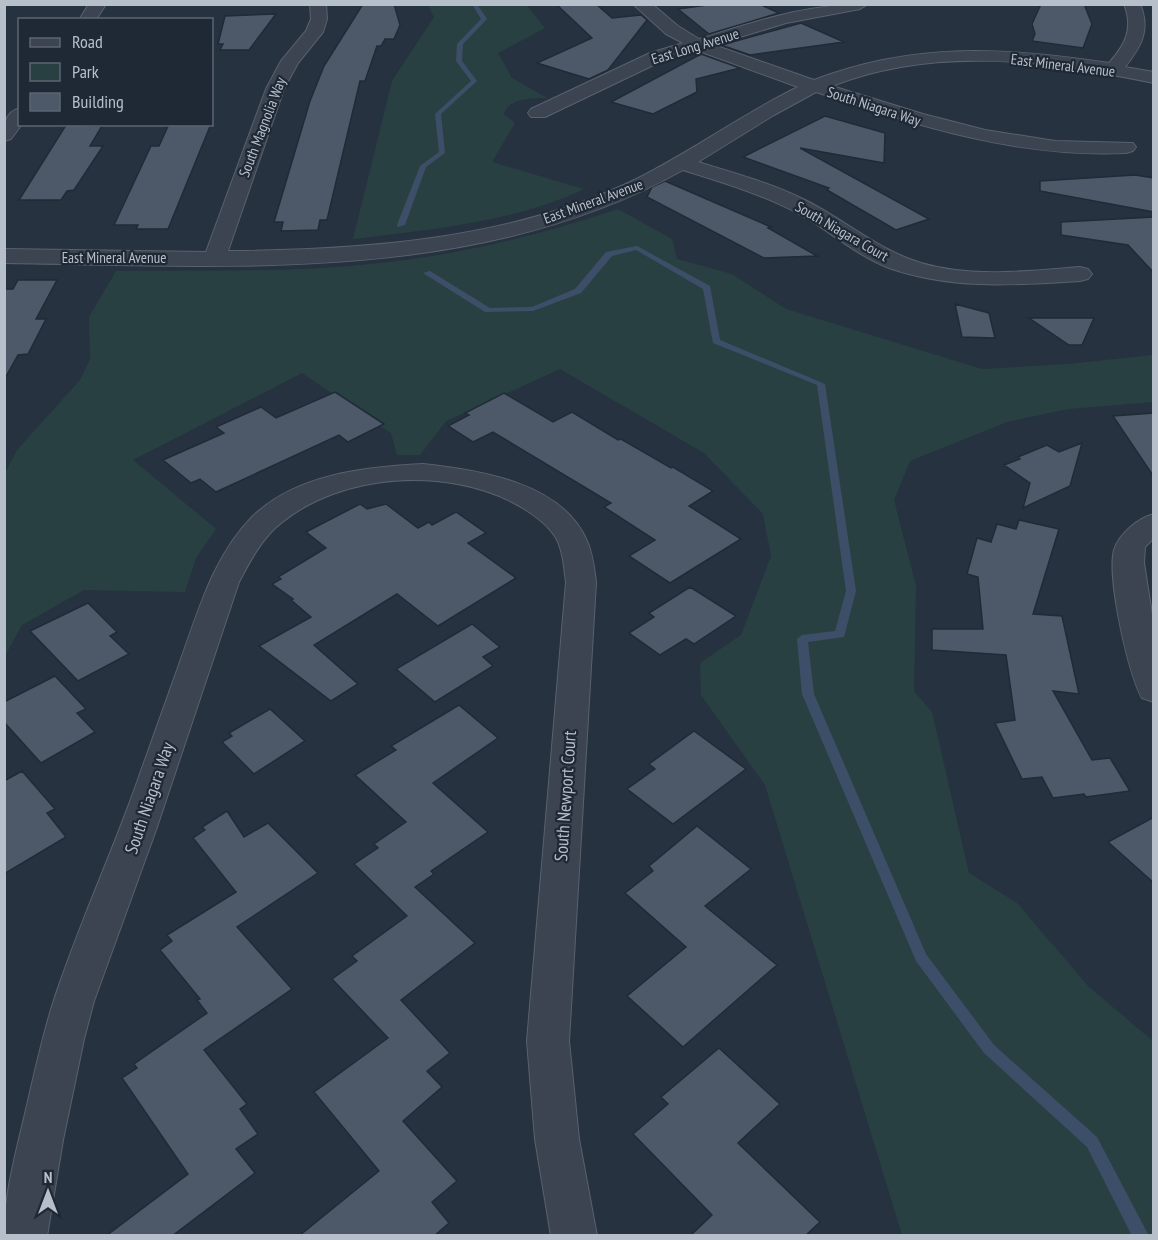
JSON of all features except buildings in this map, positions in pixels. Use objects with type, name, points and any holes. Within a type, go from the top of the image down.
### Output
[{"type":"street","points":[[88,18],[98,4]]},
{"type":"street","name":"South Magnolia Way","points":[[215,257],[274,89],[290,61],[314,32],[319,19],[318,4]]},
{"type":"street","name":"South Niagara Way","points":[[641,4],[672,30],[698,45],[903,116],[983,136],[1073,149],[1126,147]]},
{"type":"street","name":"East Long Avenue","points":[[538,113],[639,64],[783,20],[860,4]]},
{"type":"street","points":[[1113,70],[1130,50],[1138,33],[1139,26],[1132,4]]},
{"type":"street","name":"East Mineral Avenue","points":[[4,256],[215,257],[359,253],[493,233],[590,206],[636,187],[768,109],[813,86],[837,76],[876,65],[943,57],[1018,58],[1113,70],[1154,78]]},
{"type":"street","points":[[4,135],[18,117]]},
{"type":"street","name":"South Niagara Court","points":[[680,163],[740,180],[780,196],[813,213],[881,255],[914,268],[963,277],[987,278],[1080,274]]},
{"type":"street","name":"South Niagara Way","points":[[24,1236],[41,1140],[71,1011],[138,830],[224,582],[239,553],[254,533],[272,515],[290,503],[335,485],[374,477],[409,474]]},
{"type":"street","name":"South Newport Court","points":[[409,474],[459,476],[498,485],[520,494],[554,518],[566,530],[575,546],[580,582],[579,606],[548,1041],[556,1139],[574,1236]]},
{"type":"street","points":[[1154,523],[1141,533],[1130,549],[1128,575],[1154,690]]},
{"type":"green space","points":[[428,5],[526,5],[545,28],[498,53],[512,78],[547,98],[522,100],[507,109],[504,114],[515,123],[492,162],[584,189],[558,200],[501,217],[441,228],[353,239],[392,81],[434,17]]},
{"type":"green space","points":[[618,209],[672,239],[677,259],[732,274],[786,309],[982,369],[1068,364],[1153,355],[1153,402],[1068,409],[1007,422],[910,461],[894,500],[916,586],[914,691],[932,712],[969,873],[1017,903],[1089,987],[1153,1041],[1153,1235],[902,1235],[765,785],[701,695],[700,663],[741,635],[771,556],[763,514],[704,453],[560,369],[446,421],[420,455],[397,455],[391,433],[302,373],[133,460],[216,529],[196,558],[185,592],[84,590],[22,625],[5,656],[5,473],[17,450],[80,380],[90,359],[89,317],[116,271],[307,269],[402,260],[496,244]]},
{"type":"waterway","points":[[401,225],[423,166],[442,153],[438,114],[474,81],[459,61],[460,44],[484,19],[474,4]]},
{"type":"waterway","points":[[427,273],[488,310],[533,309],[578,291],[609,254],[637,248],[707,288],[716,341],[821,384],[851,591],[840,634],[802,639],[808,694],[921,957],[989,1049],[1092,1142],[1141,1236]]}]
